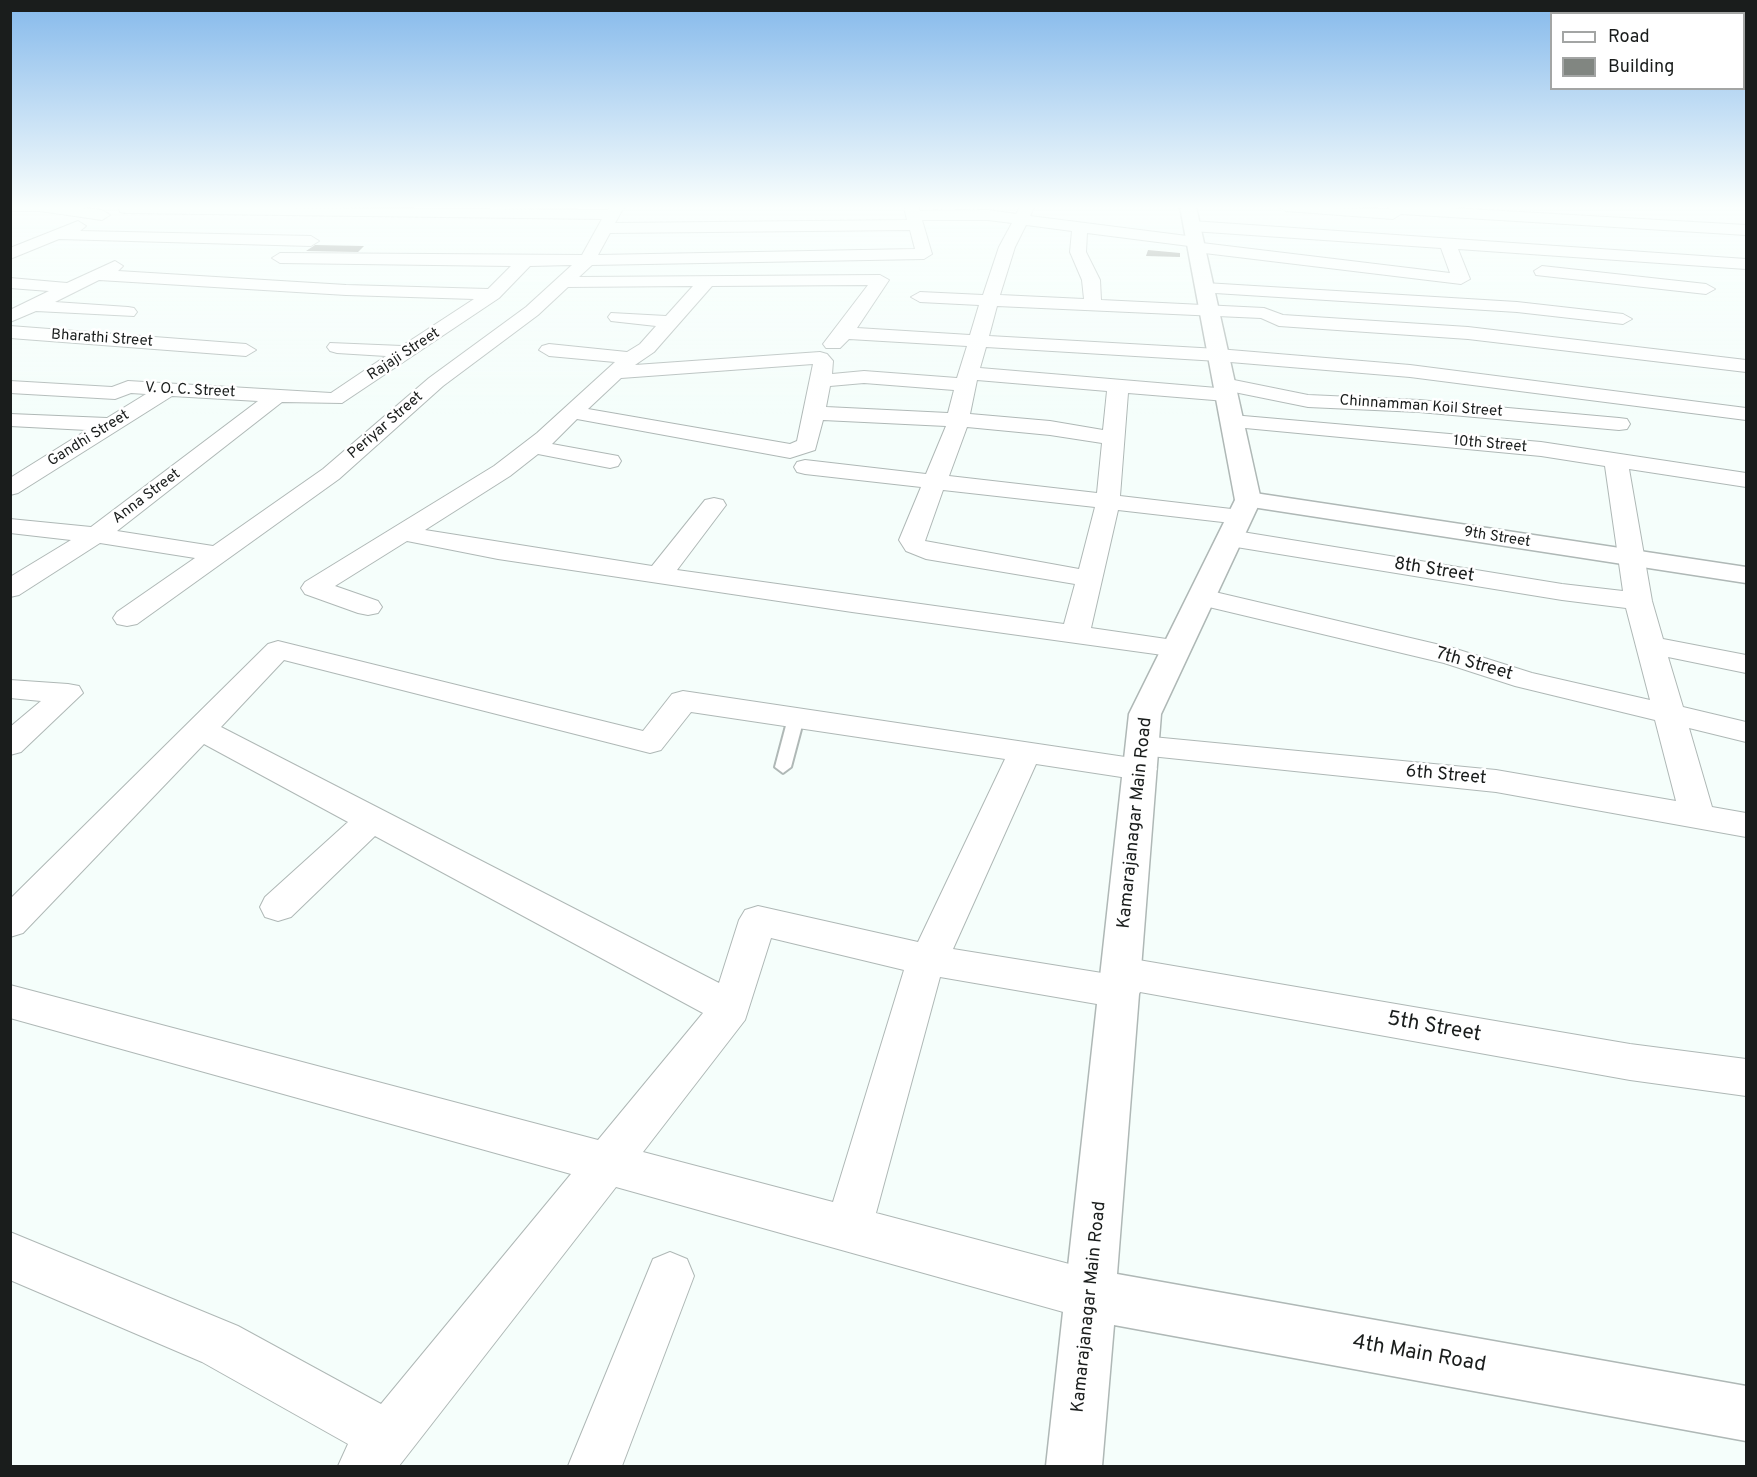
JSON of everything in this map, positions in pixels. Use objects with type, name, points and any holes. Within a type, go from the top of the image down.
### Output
[{"type":"main road","points":[[1201,276],[1225,389],[1239,518]]},
{"type":"main road","name":"9th Street","points":[[1239,518],[1634,558],[1746,575]]},
{"type":"main road","name":"Kamarajanagar Main Road","points":[[1074,1467],[1145,714],[1239,518]]},
{"type":"main road","name":"4th Main Road","points":[[1092,1295],[1746,1414]]},
{"type":"street","points":[[10,317],[95,276]]},
{"type":"street","points":[[110,276],[254,286],[493,294]]},
{"type":"street","name":"Rajaji Street","points":[[335,399],[493,294],[509,276]]},
{"type":"street","name":"Periyar Street","points":[[127,618],[331,474],[436,382],[532,311],[571,276]]},
{"type":"street","points":[[998,276],[977,342],[959,420],[937,482],[912,540],[919,549],[1089,579]]},
{"type":"street","points":[[1089,276],[1093,306]]},
{"type":"street","points":[[1445,276],[1461,279],[1460,276]]},
{"type":"street","points":[[1588,276],[1707,289]]},
{"type":"street","points":[[901,338],[920,297],[932,279]]},
{"type":"street","points":[[1617,279],[1623,300],[1617,373],[1621,461],[1638,601],[1652,645],[1697,815]]},
{"type":"street","points":[[549,350],[625,365],[820,358],[844,333],[880,280],[565,282]]},
{"type":"street","points":[[368,608],[314,588],[502,471],[534,447],[647,348],[706,282]]},
{"type":"street","points":[[10,284],[71,288]]},
{"type":"street","points":[[235,298],[254,286]]},
{"type":"street","points":[[920,297],[1093,306],[1207,300],[1516,307],[1623,319]]},
{"type":"street","points":[[1207,300],[1280,320],[1468,333],[1617,373],[1746,414]]},
{"type":"street","points":[[33,306],[128,312]]},
{"type":"street","points":[[428,312],[464,314]]},
{"type":"street","points":[[617,317],[672,322]]},
{"type":"street","name":"Bharathi Street","points":[[10,332],[246,350]]},
{"type":"street","points":[[844,333],[977,342],[1225,389]]},
{"type":"street","points":[[128,387],[193,346]]},
{"type":"street","points":[[337,347],[408,352]]},
{"type":"street","points":[[572,412],[666,431],[790,451],[807,445],[815,413],[814,404],[821,381],[823,361],[820,358]]},
{"type":"street","points":[[821,381],[864,377],[968,379],[1225,389],[1410,370],[1617,373],[1746,366]]},
{"type":"street","points":[[1076,634],[1108,502],[1118,386]]},
{"type":"street","name":"V. O. C. Street","points":[[10,387],[115,393],[128,387],[335,399]]},
{"type":"street","name":"Chinnamman Koil Street","points":[[1225,389],[1308,401],[1419,405],[1619,424]]},
{"type":"street","name":"10th Street","points":[[1225,389],[1541,449],[1746,480]]},
{"type":"street","name":"Gandhi Street","points":[[10,488],[167,390]]},
{"type":"street","name":"Anna Street","points":[[10,589],[96,534],[277,396]]},
{"type":"street","points":[[815,413],[959,420],[1050,428],[1114,438]]},
{"type":"street","points":[[10,420],[113,424]]},
{"type":"street","points":[[534,447],[610,461]]},
{"type":"street","points":[[10,459],[52,461]]},
{"type":"street","name":"8th Street","points":[[805,467],[1239,518],[1562,592],[1638,601]]},
{"type":"street","points":[[660,574],[714,506]]},
{"type":"street","points":[[10,526],[96,534],[218,554]]},
{"type":"street","points":[[403,533],[498,552],[852,604],[1177,648]]},
{"type":"street","name":"7th Street","points":[[1202,597],[1441,654],[1525,680],[1746,732]]},
{"type":"street","points":[[1652,645],[1746,664]]},
{"type":"street","name":"6th Street","points":[[200,729],[278,650],[650,743],[683,701],[1025,752],[1496,781],[1746,825]]},
{"type":"street","points":[[10,689],[68,693],[10,745]]},
{"type":"street","points":[[10,923],[200,729],[731,1008],[609,1164],[377,1452],[220,1344],[10,1256]]},
{"type":"street","points":[[848,1229],[928,960],[1025,752]]},
{"type":"street","points":[[279,907],[372,819]]},
{"type":"street","name":"5th Street","points":[[731,1008],[758,920],[928,960],[1120,983],[1746,1078]]},
{"type":"street","points":[[10,1000],[1092,1295]]},
{"type":"street","points":[[595,1467],[670,1276]]},
{"type":"lane","points":[[783,767],[796,718]]}]
